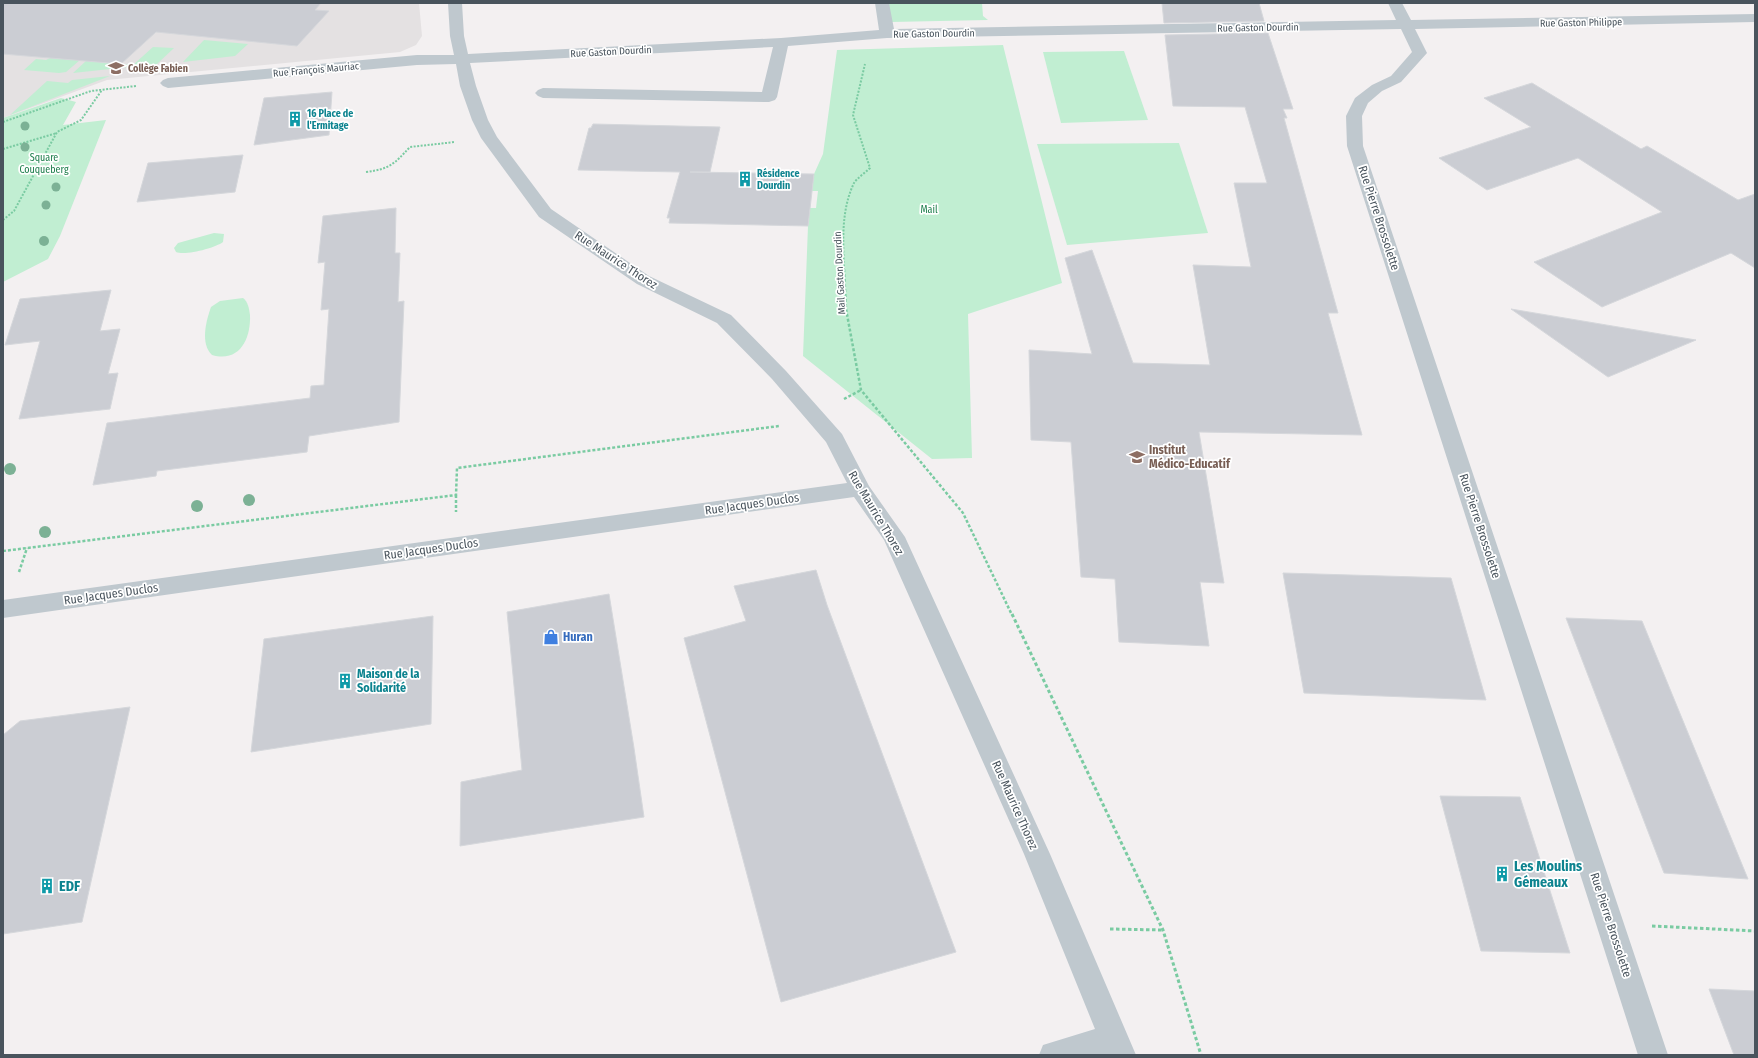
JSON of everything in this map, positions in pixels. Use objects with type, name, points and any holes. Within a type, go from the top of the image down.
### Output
[{"type":"street","name":"Rue Maurice Thorez","points":[[455,3],[457,36],[468,86],[489,138],[545,213],[643,280],[724,319],[779,375],[835,439],[860,489],[894,537],[1037,854],[1117,1046]]},
{"type":"street","points":[[882,3],[887,34]]},
{"type":"street","points":[[1394,3],[1406,24]]},
{"type":"street","name":"Rue Gaston Philippe","points":[[1406,24],[1755,18]]},
{"type":"street","name":"Rue Gaston Dourdin","points":[[463,59],[781,42],[887,34],[1406,24]]},
{"type":"street","name":"Rue Pierre Brossolette","points":[[1406,24],[1420,53],[1396,79],[1377,88],[1361,102],[1354,116],[1355,146],[1653,1055]]},
{"type":"street","points":[[543,93],[769,97],[781,42]]},
{"type":"street","name":"Rue François Mauriac","points":[[168,83],[417,60],[463,59]]},
{"type":"street","name":"Rue Jacques Duclos","points":[[3,609],[860,489]]},
{"type":"street","points":[[1054,1055],[1117,1046]]},
{"type":"path","name":"Mail Gaston Dourdin","points":[[865,63],[853,115],[870,168],[855,182],[845,209],[843,243],[846,309],[861,390],[963,513],[1163,930]]},
{"type":"path","points":[[3,122],[91,91],[168,83]]},
{"type":"path","points":[[3,149],[57,132],[81,120],[102,90]]},
{"type":"path","points":[[3,220],[14,211],[57,132]]},
{"type":"path","points":[[366,172],[380,170],[394,164],[410,147],[454,142]]},
{"type":"path","points":[[3,551],[456,495],[456,468],[790,425],[813,415]]},
{"type":"path","points":[[1610,924],[1755,931]]},
{"type":"path","points":[[1067,929],[1163,930],[1201,1055]]},
{"type":"shaded area","name":"Collège Fabien","points":[[3,3],[419,3],[422,36],[416,45],[400,52],[107,80],[3,118]]},
{"type":"green space","points":[[888,3],[982,3],[983,16],[988,20],[891,22]]},
{"type":"green space","points":[[204,40],[248,44],[235,56],[183,62]]},
{"type":"green space","name":"Mail","points":[[1003,45],[1062,283],[968,314],[972,458],[932,459],[803,356],[808,226],[810,208],[816,208],[818,191],[812,191],[814,174],[823,154],[837,50]]},
{"type":"green space","points":[[153,47],[174,48],[157,64],[73,73],[86,61],[133,65]]},
{"type":"green space","points":[[1124,51],[1148,120],[1061,123],[1043,52]]},
{"type":"green space","points":[[50,58],[80,60],[66,72],[59,73],[24,70],[36,59],[46,60]]},
{"type":"green space","points":[[110,76],[10,115],[47,81],[68,83],[72,80]]},
{"type":"green space","name":"Square Couqueberg","points":[[61,98],[76,102],[63,125],[106,120],[60,236],[48,259],[3,282],[3,118]]},
{"type":"green space","points":[[1179,143],[1208,233],[1067,245],[1037,144]]},
{"type":"green space","points":[[214,233],[224,234],[223,242],[214,247],[186,253],[176,252],[174,248],[178,243]]},
{"type":"green space","points":[[243,298],[247,303],[250,315],[250,324],[246,340],[237,352],[222,357],[212,355],[208,350],[205,339],[207,319],[211,307],[220,301]]},
{"type":"building","points":[[3,3],[321,3],[315,10],[329,11],[297,46],[156,32],[121,64],[3,54]]},
{"type":"building","points":[[1162,3],[1259,3],[1264,21],[1164,23]]},
{"type":"building","points":[[1268,33],[1293,109],[1283,109],[1287,118],[1284,118],[1338,313],[1328,313],[1362,435],[1199,432],[1224,583],[1200,582],[1209,646],[1119,642],[1115,579],[1081,577],[1071,442],[1031,440],[1029,350],[1092,354],[1065,258],[1092,250],[1133,363],[1210,365],[1193,265],[1251,267],[1234,183],[1267,183],[1245,107],[1173,106],[1165,35]]},
{"type":"building","points":[[1532,83],[1641,149],[1647,146],[1738,200],[1755,194],[1755,268],[1731,253],[1602,307],[1534,262],[1662,212],[1578,158],[1487,190],[1439,158],[1531,127],[1484,98]]},
{"type":"building","name":"16 Place de l'Ermitage","points":[[332,92],[329,135],[254,145],[264,98]]},
{"type":"building","name":"Résidence Dourdin","points":[[593,124],[720,127],[710,172],[690,172],[814,174],[808,226],[669,223],[670,218],[667,218],[680,172],[578,170],[589,128],[591,128]]},
{"type":"building","points":[[243,155],[235,192],[137,202],[148,163]]},
{"type":"building","points":[[396,208],[395,253],[400,253],[398,302],[404,301],[399,422],[309,436],[307,452],[157,471],[156,476],[93,485],[107,423],[310,398],[311,386],[324,385],[329,309],[321,310],[325,262],[318,263],[323,216]]},
{"type":"building","points":[[111,290],[100,331],[120,329],[108,374],[118,373],[110,409],[19,419],[40,341],[5,345],[20,299]]},
{"type":"building","points":[[1511,309],[1696,340],[1608,377]]},
{"type":"building","points":[[816,570],[827,605],[956,952],[781,1002],[684,638],[746,621],[734,586]]},
{"type":"building","points":[[1283,573],[1451,578],[1486,700],[1304,693]]},
{"type":"building","points":[[609,594],[644,817],[460,846],[461,782],[522,770],[507,612]]},
{"type":"building","name":"Maison de la Solidarité","points":[[433,616],[431,724],[251,752],[264,639]]},
{"type":"building","points":[[1566,618],[1642,621],[1748,879],[1664,873]]},
{"type":"building","points":[[130,707],[82,922],[3,934],[3,735],[20,721]]},
{"type":"building","name":"Les Moulins Gémeaux","points":[[1440,796],[1520,797],[1570,953],[1481,951]]},
{"type":"building","points":[[1709,989],[1755,991],[1755,1055],[1734,1055]]},
{"type":"place","name":"Collège Fabien","points":[[116,68]]},
{"type":"place","name":"16 Place de l'Ermitage","points":[[295,119]]},
{"type":"place","name":"Résidence Dourdin","points":[[745,179]]},
{"type":"place","name":"Institut Médico-Educatif","points":[[1137,457]]},
{"type":"place","name":"Huran","points":[[551,637]]},
{"type":"place","name":"Maison de la Solidarité","points":[[345,681]]},
{"type":"place","name":"Les Moulins Gémeaux","points":[[1502,874]]},
{"type":"place","name":"EDF","points":[[47,886]]}]
